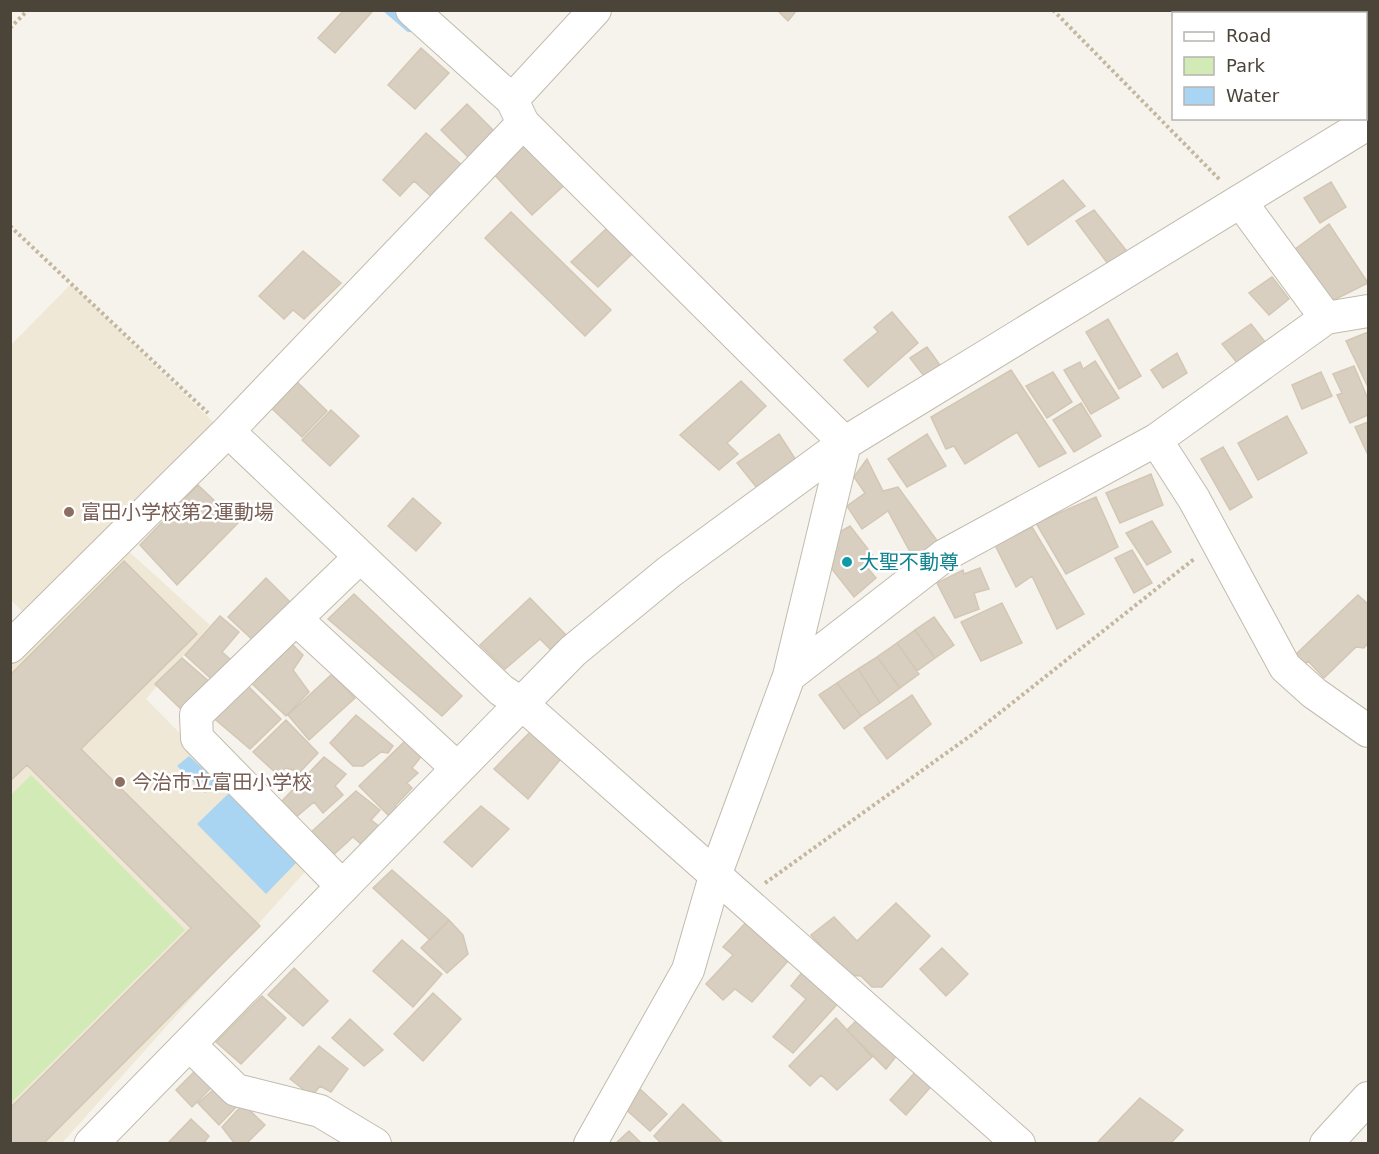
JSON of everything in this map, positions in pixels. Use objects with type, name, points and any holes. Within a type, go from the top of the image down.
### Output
[{"type":"street","points":[[412,10],[517,112],[845,443]]},
{"type":"street","points":[[10,647],[228,431],[517,112],[595,10]]},
{"type":"street","points":[[91,1143],[573,651],[669,572],[845,443],[1368,123]]},
{"type":"street","points":[[1240,201],[1326,318]]},
{"type":"street","points":[[789,676],[945,555],[1156,440],[1326,318],[1368,311]]},
{"type":"street","points":[[228,431],[501,690],[522,704],[716,873],[1019,1143]]},
{"type":"street","points":[[1156,440],[1194,499],[1285,667],[1314,693],[1368,731]]},
{"type":"street","points":[[590,1143],[688,970],[716,873],[789,676],[845,443]]},
{"type":"street","points":[[343,887],[197,738],[196,715],[360,557]]},
{"type":"street","points":[[296,619],[458,769]]},
{"type":"street","points":[[189,1044],[236,1090],[320,1111],[375,1143]]},
{"type":"street","points":[[1326,1143],[1368,1098]]},
{"type":"path","points":[[10,28],[28,10]]},
{"type":"path","points":[[1053,10],[1240,201]]},
{"type":"path","points":[[10,226],[228,431]]},
{"type":"path","points":[[744,898],[973,734],[1147,594],[1217,542]]},
{"type":"shaded area","name":"富田小学校第2運動場","points":[[71,284],[214,423],[26,615],[11,600],[10,346]]},
{"type":"shaded area","name":"今治市立富田小学校","points":[[125,548],[210,625],[146,699],[311,865],[62,1143],[11,1144],[11,659]]},
{"type":"green space","points":[[31,775],[185,930],[11,1103],[11,795]]},
{"type":"water","points":[[189,756],[218,782],[205,793],[177,766]]},
{"type":"water","points":[[228,794],[297,862],[266,894],[197,824]]},
{"type":"building","points":[[344,10],[372,12],[335,53],[318,38]]},
{"type":"building","points":[[777,10],[797,10],[788,21]]},
{"type":"building","points":[[421,48],[449,73],[415,109],[388,85]]},
{"type":"building","points":[[467,104],[498,135],[472,161],[441,130]]},
{"type":"building","points":[[426,133],[464,167],[434,199],[414,181],[400,196],[383,180]]},
{"type":"building","points":[[528,134],[571,179],[532,215],[490,170]]},
{"type":"building","points":[[1063,180],[1085,206],[1028,245],[1009,217]]},
{"type":"building","points":[[1331,182],[1346,207],[1320,223],[1304,198]]},
{"type":"building","points":[[1094,210],[1130,255],[1111,268],[1076,221]]},
{"type":"building","points":[[511,212],[611,310],[585,336],[485,238]]},
{"type":"building","points":[[1329,224],[1368,283],[1328,303],[1294,250]]},
{"type":"building","points":[[607,228],[633,253],[598,287],[571,262]]},
{"type":"building","points":[[303,251],[341,283],[304,319],[293,310],[284,319],[259,296]]},
{"type":"building","points":[[1272,277],[1289,299],[1269,315],[1249,293]]},
{"type":"building","points":[[892,312],[918,343],[868,387],[844,360],[878,332],[874,327]]},
{"type":"building","points":[[1108,319],[1141,376],[1119,389],[1086,332]]},
{"type":"building","points":[[1251,324],[1266,343],[1238,364],[1222,344]]},
{"type":"building","points":[[1368,332],[1368,387],[1346,341]]},
{"type":"building","points":[[927,347],[940,365],[924,376],[910,358]]},
{"type":"building","points":[[1177,353],[1187,373],[1163,388],[1151,370]]},
{"type":"building","points":[[1095,361],[1119,398],[1091,414],[1064,370],[1080,362],[1083,369]]},
{"type":"building","points":[[1354,366],[1368,399],[1368,415],[1350,423],[1337,395],[1342,393],[1333,374]]},
{"type":"building","points":[[1011,370],[1066,453],[1039,467],[1017,432],[965,464],[954,446],[946,449],[931,417]]},
{"type":"building","points":[[1053,372],[1072,402],[1047,418],[1026,386]]},
{"type":"building","points":[[1321,372],[1332,396],[1302,409],[1292,385]]},
{"type":"building","points":[[291,376],[327,411],[302,437],[266,403]]},
{"type":"building","points":[[741,381],[766,406],[727,443],[738,454],[719,470],[680,435]]},
{"type":"building","points":[[1081,403],[1101,436],[1074,452],[1053,420]]},
{"type":"building","points":[[331,410],[359,436],[330,466],[302,440]]},
{"type":"building","points":[[1287,416],[1307,453],[1258,480],[1238,443]]},
{"type":"building","points":[[1368,422],[1368,455],[1355,427]]},
{"type":"building","points":[[779,434],[796,460],[757,488],[737,463]]},
{"type":"building","points":[[927,434],[946,466],[907,487],[888,459]]},
{"type":"building","points":[[1223,447],[1252,497],[1230,510],[1201,459]]},
{"type":"building","points":[[867,459],[883,491],[898,487],[941,546],[915,561],[888,511],[862,529],[847,506],[865,493],[854,477]]},
{"type":"building","points":[[1151,474],[1163,505],[1120,523],[1106,493]]},
{"type":"building","points":[[198,485],[238,523],[177,585],[140,545]]},
{"type":"building","points":[[1096,497],[1118,547],[1066,574],[1036,523]]},
{"type":"building","points":[[413,498],[441,523],[416,551],[388,526]]},
{"type":"building","points":[[1152,521],[1171,552],[1147,565],[1126,533]]},
{"type":"building","name":"大聖不動尊","points":[[850,526],[874,557],[865,565],[876,578],[854,597],[824,559],[839,549],[831,537]]},
{"type":"building","points":[[1032,527],[1084,614],[1057,629],[1032,576],[1016,587],[995,545]]},
{"type":"building","points":[[1132,550],[1152,583],[1134,593],[1115,558]]},
{"type":"building","points":[[124,561],[197,634],[81,749],[260,926],[43,1144],[10,1144],[10,1108],[191,928],[27,765],[10,781],[10,675]]},
{"type":"building","points":[[980,568],[989,589],[974,593],[979,609],[955,618],[937,583],[963,570],[964,574]]},
{"type":"building","points":[[266,578],[294,606],[256,643],[228,617]]},
{"type":"building","points":[[354,594],[462,696],[442,716],[328,619]]},
{"type":"building","points":[[1358,595],[1368,604],[1368,643],[1364,648],[1356,647],[1324,678],[1308,661],[1302,667],[1293,657]]},
{"type":"building","points":[[530,598],[566,635],[550,649],[540,639],[505,669],[480,645]]},
{"type":"building","points":[[1002,603],[1022,643],[981,661],[961,622]]},
{"type":"building","points":[[220,616],[239,632],[222,652],[237,665],[218,685],[185,655]]},
{"type":"building","points":[[934,617],[954,645],[935,658],[915,630]]},
{"type":"building","points":[[915,630],[935,658],[917,671],[897,643]]},
{"type":"building","points":[[286,638],[303,655],[293,670],[309,692],[286,716],[245,677]]},
{"type":"building","points":[[897,643],[919,674],[900,688],[877,657]]},
{"type":"building","points":[[877,657],[900,688],[880,703],[858,669]]},
{"type":"building","points":[[182,658],[212,684],[183,711],[155,684]]},
{"type":"building","points":[[858,669],[880,703],[861,716],[837,683]]},
{"type":"building","points":[[332,674],[355,698],[309,740],[288,715]]},
{"type":"building","points":[[245,683],[281,719],[250,749],[210,715]]},
{"type":"building","points":[[837,683],[861,716],[844,729],[819,695]]},
{"type":"building","points":[[912,695],[931,724],[887,759],[864,728]]},
{"type":"building","points":[[356,715],[393,746],[388,753],[381,752],[363,766],[353,766],[330,743]]},
{"type":"building","points":[[286,720],[318,753],[300,772],[286,768],[277,774],[253,752]]},
{"type":"building","points":[[532,730],[564,755],[528,799],[494,769]]},
{"type":"building","points":[[406,740],[424,753],[412,768],[418,773],[407,783],[412,788],[395,806],[403,814],[395,822],[359,786]]},
{"type":"building","points":[[324,757],[346,774],[335,786],[343,795],[323,813],[314,802],[296,817],[281,802]]},
{"type":"building","points":[[356,791],[380,810],[371,820],[379,826],[362,845],[353,837],[329,859],[309,834]]},
{"type":"building","points":[[481,806],[509,829],[472,867],[444,842]]},
{"type":"building","points":[[392,870],[449,920],[430,940],[373,888]]},
{"type":"building","points":[[896,903],[930,936],[882,987],[872,987],[861,976],[847,975],[811,935],[834,917],[857,941]]},
{"type":"building","points":[[751,917],[794,954],[752,1002],[735,989],[723,1000],[706,984],[733,955],[723,947]]},
{"type":"building","points":[[449,920],[463,935],[468,954],[447,973],[421,948]]},
{"type":"building","points":[[402,940],[442,974],[413,1007],[373,971]]},
{"type":"building","points":[[942,948],[968,974],[946,996],[920,969]]},
{"type":"building","points":[[807,966],[842,999],[793,1053],[773,1037],[806,999],[791,986]]},
{"type":"building","points":[[294,968],[328,1001],[303,1026],[268,995]]},
{"type":"building","points":[[433,993],[461,1019],[423,1061],[394,1034]]},
{"type":"building","points":[[262,996],[286,1018],[241,1064],[216,1042]]},
{"type":"building","points":[[862,1015],[901,1050],[886,1069],[847,1030]]},
{"type":"building","points":[[836,1018],[872,1057],[837,1090],[821,1075],[810,1086],[789,1066]]},
{"type":"building","points":[[350,1019],[383,1050],[364,1066],[332,1038]]},
{"type":"building","points":[[319,1046],[348,1069],[331,1092],[320,1086],[312,1096],[290,1079]]},
{"type":"building","points":[[919,1068],[935,1082],[906,1115],[890,1100]]},
{"type":"building","points":[[197,1069],[218,1081],[192,1107],[176,1090]]},
{"type":"building","points":[[220,1084],[240,1103],[219,1125],[198,1103]]},
{"type":"building","points":[[640,1089],[667,1114],[650,1131],[622,1106]]},
{"type":"building","points":[[1140,1098],[1183,1130],[1170,1144],[1096,1144]]},
{"type":"building","points":[[243,1104],[265,1125],[246,1144],[235,1144],[222,1127]]},
{"type":"building","points":[[683,1104],[724,1144],[662,1144],[654,1136]]},
{"type":"building","points":[[191,1119],[209,1136],[203,1144],[167,1144]]},
{"type":"building","points":[[629,1131],[642,1144],[615,1144]]},
{"type":"waterway","points":[[388,10],[409,28]]},
{"type":"place","name":"富田小学校第2運動場","points":[[69,512]]},
{"type":"place","name":"大聖不動尊","points":[[847,562]]},
{"type":"place","name":"今治市立富田小学校","points":[[120,782]]}]
